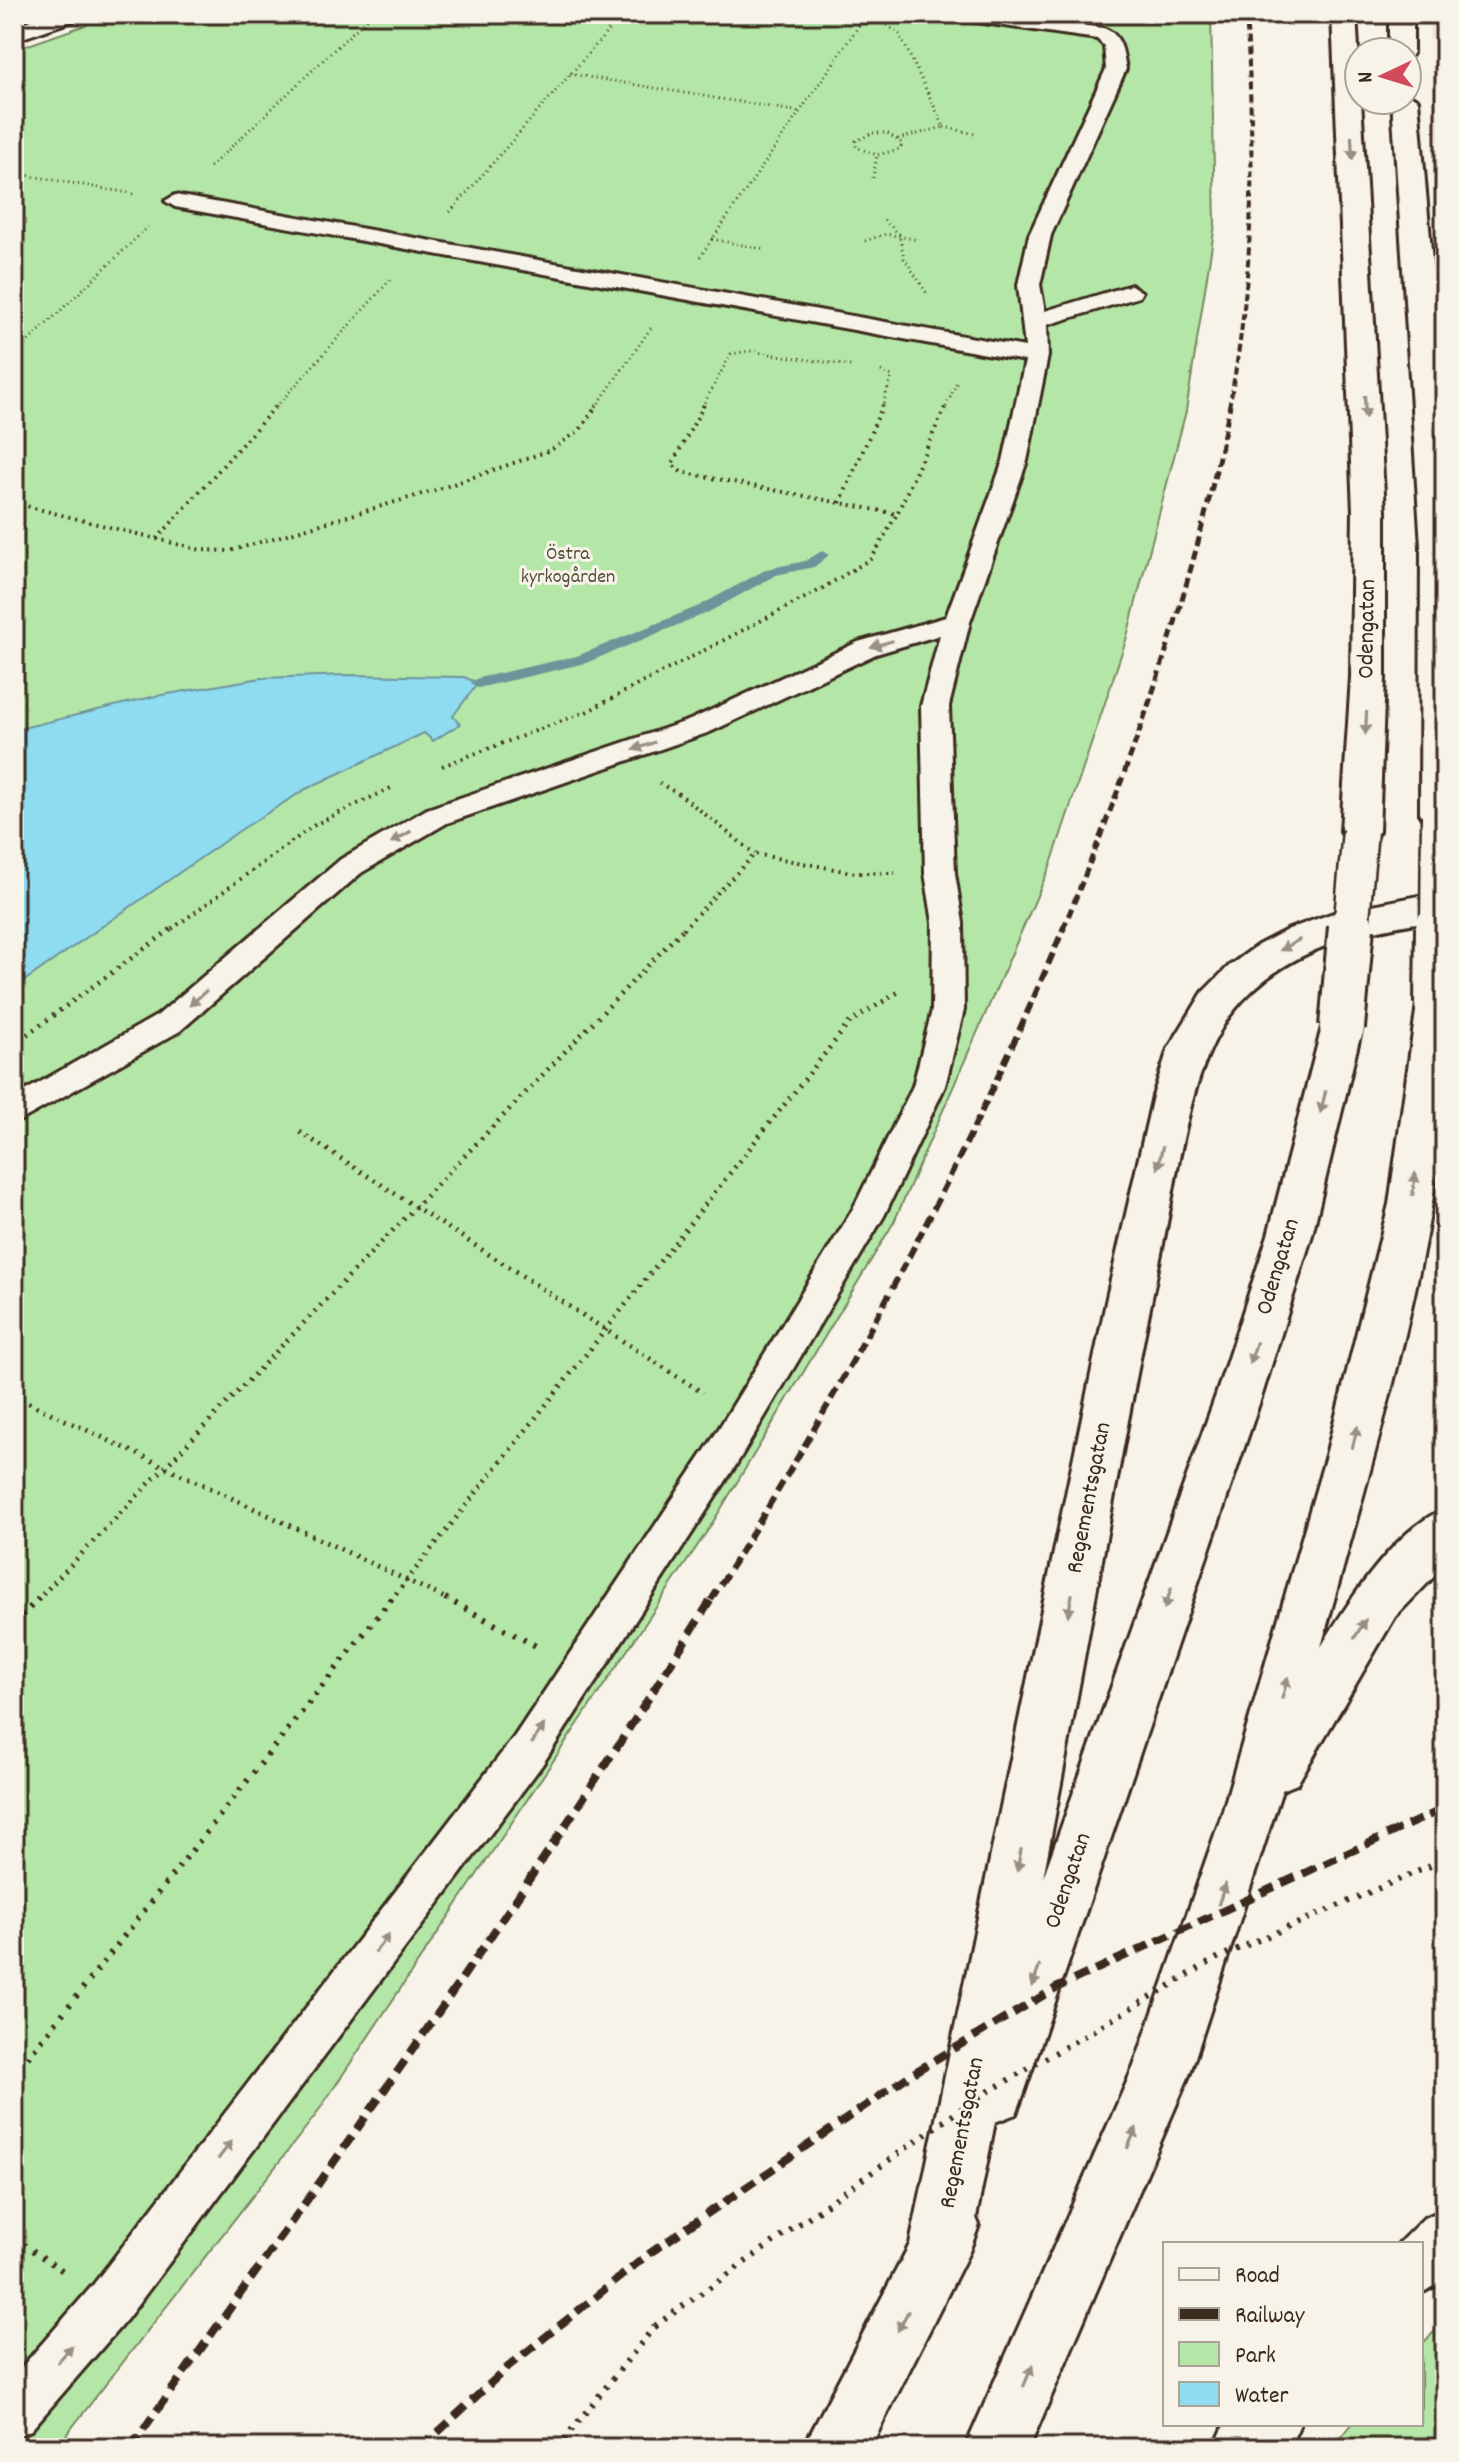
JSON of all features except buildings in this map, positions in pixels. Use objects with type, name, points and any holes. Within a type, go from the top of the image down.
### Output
[{"type":"main road","points":[[14,34],[70,14]]},
{"type":"main road","name":"Odengatan","points":[[835,2448],[939,2252],[1239,1395],[1290,1235],[1342,1027],[1360,831],[1368,677],[1369,511],[1344,14]]},
{"type":"main road","points":[[1401,14],[1401,36]]},
{"type":"main road","points":[[997,2448],[1161,2073],[1248,1817],[1350,1455],[1411,1204],[1437,1004],[1444,690],[1438,511],[1406,116]]},
{"type":"main road","name":"Regementsgatan","points":[[939,2252],[1058,1667],[1128,1298],[1176,1090],[1194,1037],[1215,1006],[1245,975],[1317,930],[1365,917],[1445,905]]},
{"type":"main road","points":[[1248,1817],[1377,1601],[1445,1531]]},
{"type":"main road","points":[[1423,2260],[1445,2239]]},
{"type":"main road","points":[[1246,2448],[1266,2426]]},
{"type":"lane","points":[[14,2413],[110,2302],[528,1751],[744,1419],[867,1216],[929,1086],[948,1010],[948,923],[940,873],[935,706],[957,622],[1015,461],[1037,356],[1036,321],[1029,285],[1040,235],[1116,69],[1113,45],[1103,34],[962,14]]},
{"type":"lane","points":[[175,201],[1037,356]]},
{"type":"lane","points":[[1036,321],[1131,292]]},
{"type":"lane","points":[[14,1112],[169,1023],[351,866],[437,816],[700,726],[867,648],[957,622]]},
{"type":"path","points":[[14,355],[372,14]]},
{"type":"path","points":[[14,503],[201,550],[230,551],[439,489],[551,450],[580,430],[867,14]]},
{"type":"path","points":[[863,20],[883,23],[899,33],[944,127]]},
{"type":"path","points":[[570,74],[800,112]]},
{"type":"path","points":[[898,139],[902,143],[900,149],[877,155],[856,147],[856,141],[873,133],[898,139],[944,127],[975,134]]},
{"type":"path","points":[[873,178],[877,155]]},
{"type":"path","points":[[14,173],[175,201]]},
{"type":"path","points":[[884,220],[899,234],[919,240]]},
{"type":"path","points":[[865,241],[899,234]]},
{"type":"path","points":[[435,769],[586,712],[818,591],[872,558],[897,514],[971,344],[947,321],[924,290],[898,244],[899,234]]},
{"type":"path","points":[[712,239],[762,249]]},
{"type":"path","points":[[855,367],[750,351],[731,354],[672,464],[681,472],[897,514]]},
{"type":"path","points":[[840,503],[893,382],[884,371],[869,369]]},
{"type":"path","points":[[589,764],[659,783],[682,796],[755,854],[855,873],[940,873]]},
{"type":"path","points":[[14,1044],[316,824],[396,786]]},
{"type":"path","points":[[14,1624],[755,854]]},
{"type":"path","points":[[14,2075],[850,1022],[907,987],[947,973]]},
{"type":"path","points":[[300,1132],[744,1419]]},
{"type":"path","points":[[14,1396],[408,1579],[581,1669]]},
{"type":"path","points":[[557,2448],[655,2326],[974,2100],[1219,1957],[1445,1861]]},
{"type":"shaded area","points":[[1429,14],[1445,14],[1445,196],[1434,107]]},
{"type":"green space","name":"Östra kyrkogården","points":[[117,14],[1211,14],[1215,225],[1186,411],[1126,640],[1051,864],[894,1222],[710,1527],[315,2116],[56,2448],[14,2448],[14,50]]},
{"type":"green space","points":[[1445,2321],[1445,2437],[1434,2448],[1333,2448],[1350,2426],[1423,2426],[1423,2343]]},
{"type":"water","points":[[348,675],[464,677],[478,683],[453,716],[460,724],[433,741],[424,733],[306,789],[242,829],[14,988],[14,730],[156,696],[261,678]]},
{"type":"waterway","points":[[478,683],[581,660],[704,609],[772,572],[809,564],[822,555]]},
{"type":"railway","points":[[1229,407],[1244,309],[1251,211],[1251,113],[1246,14]]},
{"type":"railway","points":[[1063,929],[1114,801],[1160,671],[1199,540],[1230,405]]},
{"type":"railway","points":[[711,1600],[809,1437],[901,1271],[986,1101],[1064,927]]},
{"type":"railway","points":[[130,2448],[501,1922],[712,1598]]},
{"type":"railway","points":[[421,2448],[509,2366],[650,2253],[913,2073],[1056,1988],[1445,1808]]}]
